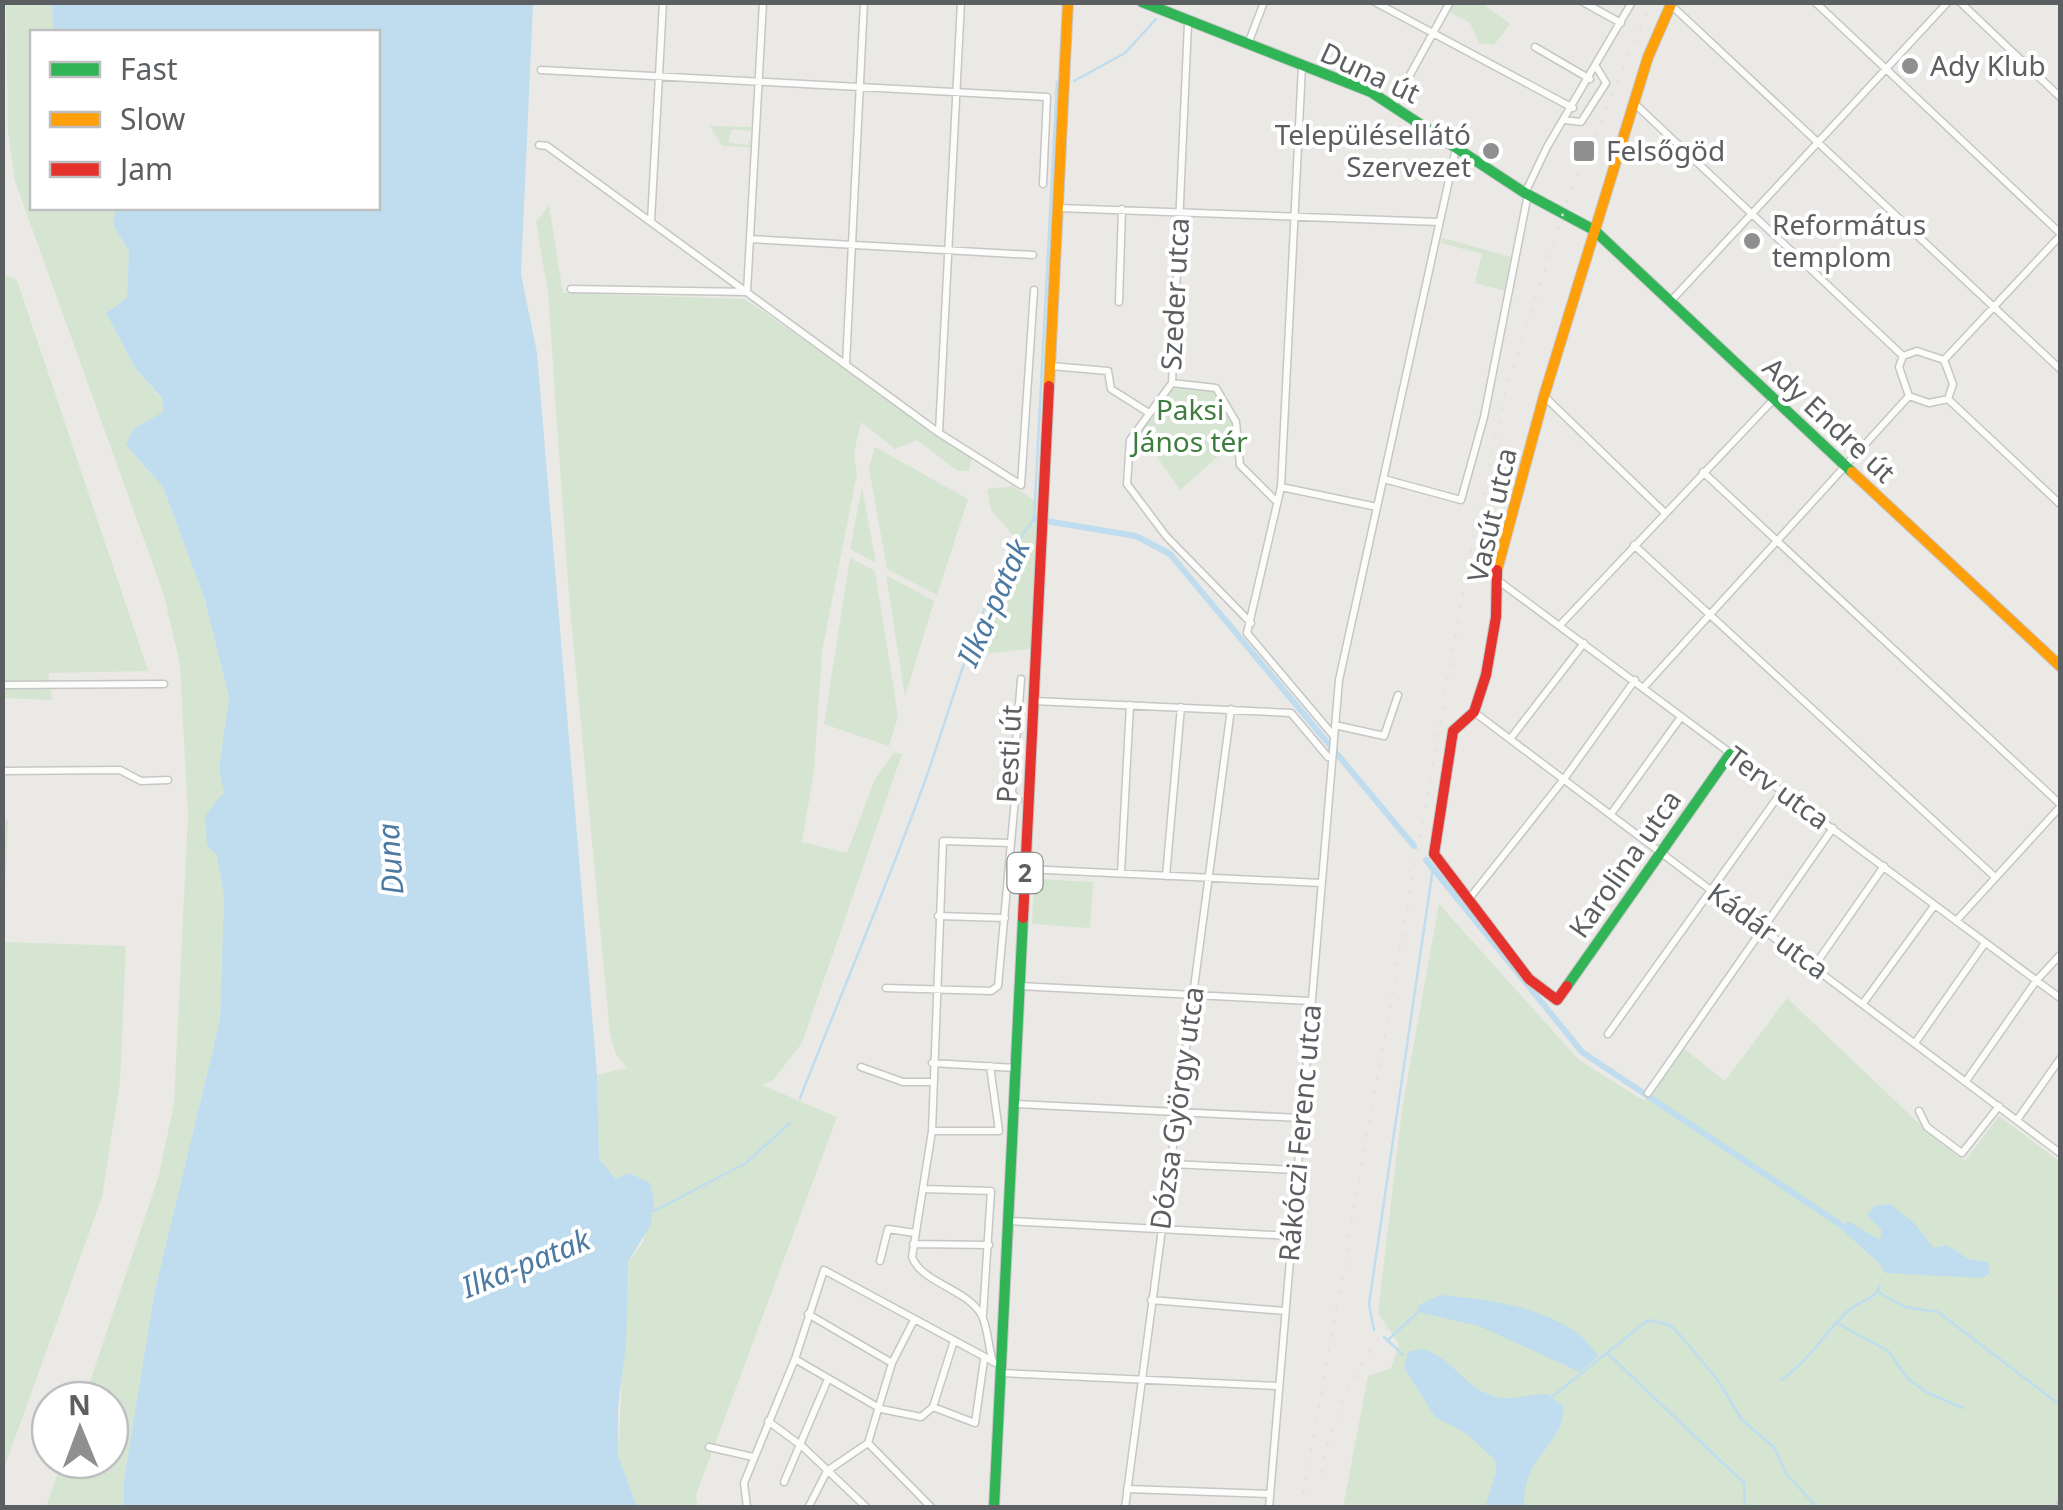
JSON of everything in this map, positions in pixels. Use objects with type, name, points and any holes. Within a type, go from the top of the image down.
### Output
[{"type":"street","points":[[651,222],[663,2]]},
{"type":"street","points":[[747,292],[763,2]]},
{"type":"street","points":[[846,365],[864,2]]},
{"type":"street","points":[[939,433],[961,2]]},
{"type":"street","name":"Pesti út","points":[[994,1508],[995,1365],[1008,1221],[1068,2]]},
{"type":"street","name":"Duna út","points":[[1142,2],[1394,104],[1527,193],[1564,210]]},
{"type":"street","points":[[1247,45],[1264,2]]},
{"type":"street","points":[[1375,2],[1573,108]]},
{"type":"street","points":[[1394,104],[1450,2]]},
{"type":"street","points":[[1583,2],[1621,23]]},
{"type":"street","points":[[1384,479],[1461,500],[1484,416],[1527,193],[1632,2]]},
{"type":"street","points":[[1815,2],[2060,234],[1944,360]]},
{"type":"street","points":[[1670,302],[1948,2]]},
{"type":"street","points":[[1960,2],[2060,97]]},
{"type":"street","points":[[1672,4],[2060,370]]},
{"type":"street","name":"Vasút utca","points":[[1557,1000],[1529,979],[1434,854],[1453,730],[1474,712],[1486,675],[1496,617],[1494,578],[1544,396],[1634,103],[1672,4]]},
{"type":"street","name":"Szeder utca","points":[[1188,23],[1172,383],[1130,440],[1128,488],[1166,536],[1252,624],[1247,634],[1334,736]]},
{"type":"street","points":[[1535,48],[1590,79]]},
{"type":"street","points":[[1252,624],[1280,487],[1302,66]]},
{"type":"street","points":[[1565,120],[1581,122],[1602,90],[1606,83],[1596,68]]},
{"type":"street","points":[[541,70],[1047,96],[1042,184]]},
{"type":"street","points":[[1634,103],[1903,356]]},
{"type":"street","points":[[539,146],[547,146],[939,433],[1021,484],[1034,290]]},
{"type":"street","points":[[1334,736],[1348,630],[1456,146]]},
{"type":"street","points":[[1059,208],[1438,222]]},
{"type":"street","points":[[1119,302],[1122,209]]},
{"type":"street","name":"Ady Endre út","points":[[1564,210],[1594,230],[2060,666]]},
{"type":"street","points":[[750,239],[1033,254]]},
{"type":"street","points":[[571,288],[747,292]]},
{"type":"street","points":[[1903,356],[1929,352],[1944,360],[1953,384],[1948,400]]},
{"type":"street","points":[[1903,356],[1899,367],[1909,396],[1929,404],[1948,400]]},
{"type":"street","points":[[1051,366],[1108,371],[1111,389],[1149,413]]},
{"type":"street","points":[[1172,383],[1216,388],[1236,422],[1240,466],[1278,502]]},
{"type":"street","points":[[1544,396],[1665,513]]},
{"type":"street","points":[[1644,687],[1909,396]]},
{"type":"street","points":[[1561,624],[1774,399]]},
{"type":"street","points":[[1948,400],[2060,504]]},
{"type":"street","points":[[1703,472],[2060,806],[1956,920]]},
{"type":"street","points":[[1280,487],[1376,508]]},
{"type":"street","points":[[1634,546],[1995,877]]},
{"type":"street","name":"Terv utca","points":[[1494,578],[2060,998]]},
{"type":"street","points":[[1510,739],[1584,644]]},
{"type":"street","name":"Pesti út","points":[[934,990],[995,989],[1015,799],[1021,679]]},
{"type":"street","points":[[1468,900],[1564,779],[1634,680]]},
{"type":"street","points":[[2,684],[164,684]]},
{"type":"street","points":[[1335,724],[1384,736],[1398,695]]},
{"type":"street","points":[[1034,702],[1291,713],[1329,758]]},
{"type":"street","points":[[1121,873],[1130,705]]},
{"type":"street","points":[[1166,876],[1181,706]]},
{"type":"street","name":"Dózsa György utca","points":[[1125,1508],[1231,709]]},
{"type":"street","name":"Kádár utca","points":[[1474,712],[2060,1153]]},
{"type":"street","points":[[1611,814],[1681,717]]},
{"type":"street","name":"Rákóczi Ferenc utca","points":[[1269,1508],[1329,758],[1334,736]]},
{"type":"street","name":"Karolina utca","points":[[1557,1000],[1730,754]]},
{"type":"street","points":[[2,771],[120,770],[142,780],[168,780]]},
{"type":"street","points":[[1608,1034],[1782,791]]},
{"type":"street","points":[[1015,799],[1029,800]]},
{"type":"street","points":[[1648,1093],[1833,828]]},
{"type":"street","points":[[983,1316],[962,1295],[917,1267],[913,1244],[932,1131],[934,990],[943,841],[1010,843]]},
{"type":"street","points":[[1815,966],[1884,866]]},
{"type":"street","points":[[1025,869],[1320,883]]},
{"type":"street","points":[[1864,1002],[1934,906]]},
{"type":"street","points":[[938,916],[1004,918]]},
{"type":"street","points":[[1914,1042],[1986,942]]},
{"type":"street","points":[[1966,1081],[2036,981],[2060,955]]},
{"type":"street","points":[[1019,986],[1310,1001]]},
{"type":"street","points":[[886,988],[934,990]]},
{"type":"street","points":[[2017,1120],[2060,1059]]},
{"type":"street","points":[[932,1063],[1016,1068]]},
{"type":"street","points":[[861,1066],[903,1082],[931,1082]]},
{"type":"street","points":[[932,1131],[999,1131],[990,1066]]},
{"type":"street","points":[[1014,1104],[1300,1118]]},
{"type":"street","points":[[1918,1111],[1928,1126],[1962,1153],[1999,1106]]},
{"type":"street","points":[[1170,1164],[1296,1170]]},
{"type":"street","points":[[924,1189],[991,1191],[983,1316],[995,1365],[975,1423],[933,1407]]},
{"type":"street","points":[[1008,1221],[1292,1236]]},
{"type":"street","points":[[880,1260],[888,1229],[915,1232]]},
{"type":"street","points":[[913,1244],[989,1245]]},
{"type":"street","points":[[747,1508],[744,1482],[794,1359],[824,1270],[995,1365],[1142,1379],[1278,1386]]},
{"type":"street","points":[[1150,1300],[1285,1311]]},
{"type":"street","points":[[808,1314],[892,1364]]},
{"type":"street","points":[[808,1508],[827,1471],[868,1443],[892,1364],[914,1320]]},
{"type":"street","points":[[794,1359],[881,1408],[921,1417],[933,1407],[953,1344]]},
{"type":"street","points":[[784,1482],[803,1446],[828,1380]]},
{"type":"street","points":[[768,1421],[803,1446],[867,1508]]},
{"type":"street","points":[[868,1443],[932,1508]]},
{"type":"street","points":[[709,1447],[753,1457]]},
{"type":"street","points":[[1127,1489],[1270,1494]]},
{"type":"green space","points":[[6,3],[52,3],[53,30],[30,30],[30,210],[116,210],[113,225],[129,251],[127,298],[106,313],[136,369],[162,399],[163,413],[133,429],[126,445],[163,487],[205,600],[229,697],[219,769],[224,792],[213,810],[224,895],[220,1020],[155,1290],[130,1442],[130,1380],[91,1380],[159,1175],[174,1103],[188,816],[180,665],[164,595],[15,181],[8,133]]},
{"type":"green space","points":[[1455,3],[1482,3],[1510,24],[1494,45],[1479,43],[1470,23],[1450,12]]},
{"type":"green space","points":[[710,126],[751,127],[751,131],[732,129],[728,142],[747,145],[750,140],[750,147],[722,146]]},
{"type":"green space","points":[[549,205],[563,293],[745,299],[972,457],[969,471],[958,471],[917,440],[895,449],[861,422],[854,453],[857,474],[822,651],[814,771],[802,842],[847,853],[875,779],[894,753],[902,754],[802,1043],[774,1079],[762,1085],[837,1117],[696,1495],[698,1507],[637,1507],[618,1455],[628,1262],[644,1241],[630,1173],[616,1179],[599,1159],[597,1075],[627,1068],[616,1054],[610,1034],[569,597],[548,293],[536,222]]},
{"type":"green space","points":[[1442,238],[1512,257],[1505,291],[1475,283],[1482,254],[1441,243]]},
{"type":"green space","points":[[2,274],[17,280],[148,671],[48,673],[52,700],[3,698]]},
{"type":"green space","name":"Paksi János tér","points":[[1172,383],[1216,388],[1236,422],[1236,447],[1224,451],[1180,490],[1155,454],[1142,449],[1138,428]]},
{"type":"green space","points":[[875,447],[968,499],[937,595],[887,569],[869,468]]},
{"type":"green space","points":[[1013,486],[1042,506],[1034,648],[975,655],[1014,536],[991,510],[987,489]]},
{"type":"green space","points":[[862,487],[876,563],[850,549]]},
{"type":"green space","points":[[850,558],[875,571],[898,716],[889,746],[824,724]]},
{"type":"green space","points":[[886,575],[934,601],[905,697]]},
{"type":"green space","points":[[3,818],[8,820],[3,942]]},
{"type":"green space","points":[[1034,879],[1093,882],[1090,928],[1032,924]]},
{"type":"green space","points":[[1439,904],[1579,1060],[1644,1101],[1683,1048],[1725,1081],[1787,998],[1930,1134],[1965,1161],[1999,1116],[2060,1162],[2059,1507],[1343,1508],[1368,1376],[1391,1368],[1399,1344],[1378,1313],[1402,1110]]},
{"type":"green space","points":[[3,942],[126,946],[120,1082],[102,1197],[36,1380],[30,1380],[30,1396],[3,1471]]},
{"type":"green space","points":[[55,1480],[124,1480],[124,1507],[46,1507]]},
{"type":"water","name":"Duna","points":[[52,3],[533,3],[521,274],[537,353],[597,1075],[599,1159],[616,1179],[629,1173],[650,1183],[654,1200],[651,1224],[628,1262],[626,1345],[618,1407],[618,1455],[637,1507],[124,1507],[124,1480],[130,1480],[130,1442],[155,1290],[220,1020],[224,895],[217,855],[207,845],[205,816],[224,792],[219,769],[229,697],[205,600],[163,487],[126,445],[133,429],[163,412],[162,398],[136,369],[106,313],[127,298],[129,251],[113,225],[116,210],[380,210],[380,30],[53,30]]},
{"type":"water","points":[[1890,1204],[1913,1222],[1934,1248],[1947,1245],[1968,1259],[1988,1262],[1990,1273],[1982,1278],[1885,1273],[1841,1229],[1848,1221],[1880,1240],[1882,1231],[1867,1215],[1875,1206]]},
{"type":"water","points":[[1440,1295],[1504,1304],[1548,1317],[1585,1340],[1598,1356],[1580,1372],[1479,1326],[1418,1312],[1419,1305]]},
{"type":"water","points":[[1422,1349],[1441,1358],[1483,1392],[1506,1398],[1548,1394],[1563,1406],[1558,1430],[1530,1474],[1524,1507],[1485,1507],[1496,1472],[1495,1460],[1467,1434],[1435,1417],[1404,1367],[1408,1352]]},
{"type":"waterway","name":"Ilka-patak","points":[[1074,81],[1125,53],[1156,19]]},
{"type":"waterway","name":"Ilka-patak","points":[[800,1098],[911,818],[984,609],[1015,546],[1034,519],[1057,82]]},
{"type":"waterway","points":[[1034,519],[1136,536],[1170,554],[1414,846]]},
{"type":"waterway","points":[[1426,860],[1582,1052],[1841,1225]]},
{"type":"waterway","points":[[1374,1330],[1369,1304],[1433,868]]},
{"type":"waterway","name":"Ilka-patak","points":[[654,1211],[746,1163],[790,1123]]},
{"type":"waterway","points":[[1781,1380],[1849,1310],[1874,1295],[1880,1286]]},
{"type":"waterway","points":[[1878,1292],[1905,1307],[1938,1312],[2060,1405]]},
{"type":"waterway","points":[[1387,1341],[1418,1312]]},
{"type":"waterway","points":[[1553,1396],[1648,1320],[1670,1325],[1717,1379],[1742,1420],[1774,1447],[1786,1474],[1818,1508]]},
{"type":"waterway","points":[[1837,1323],[1888,1351],[1908,1379],[1928,1393],[1963,1408]]},
{"type":"waterway","points":[[1384,1337],[1403,1355]]},
{"type":"waterway","points":[[1607,1353],[1744,1483],[1745,1508]]},
{"type":"railway","points":[[1301,1508],[1469,559],[1506,390],[1568,198],[1651,2]]},
{"type":"railway","points":[[1321,1473],[1344,1397],[1386,1330],[1413,1304],[1446,1283],[1482,1270],[1524,1265],[2060,1291]]},
{"type":"traffic: fast","points":[[1142,2],[1371,92],[1525,193],[1594,230],[1852,472]]},
{"type":"traffic: fast","points":[[1567,986],[1730,754]]},
{"type":"traffic: fast","points":[[994,1508],[1023,918]]},
{"type":"traffic: slow","points":[[1049,386],[1068,2]]},
{"type":"traffic: slow","points":[[1497,570],[1544,396],[1648,57],[1672,2]]},
{"type":"traffic: slow","points":[[1852,472],[2060,666]]},
{"type":"traffic: jam","points":[[1023,918],[1049,386]]},
{"type":"traffic: jam","points":[[1497,570],[1496,617],[1486,675],[1474,712],[1453,731],[1434,854],[1529,979],[1557,1000],[1567,986]]},
{"type":"place","name":"Ady Klub","points":[[1910,66]]},
{"type":"place","name":"Településellátó Szervezet","points":[[1491,151]]},
{"type":"place","name":"Felsőgöd","points":[[1584,151]]},
{"type":"place","name":"Református templom","points":[[1752,241]]}]
